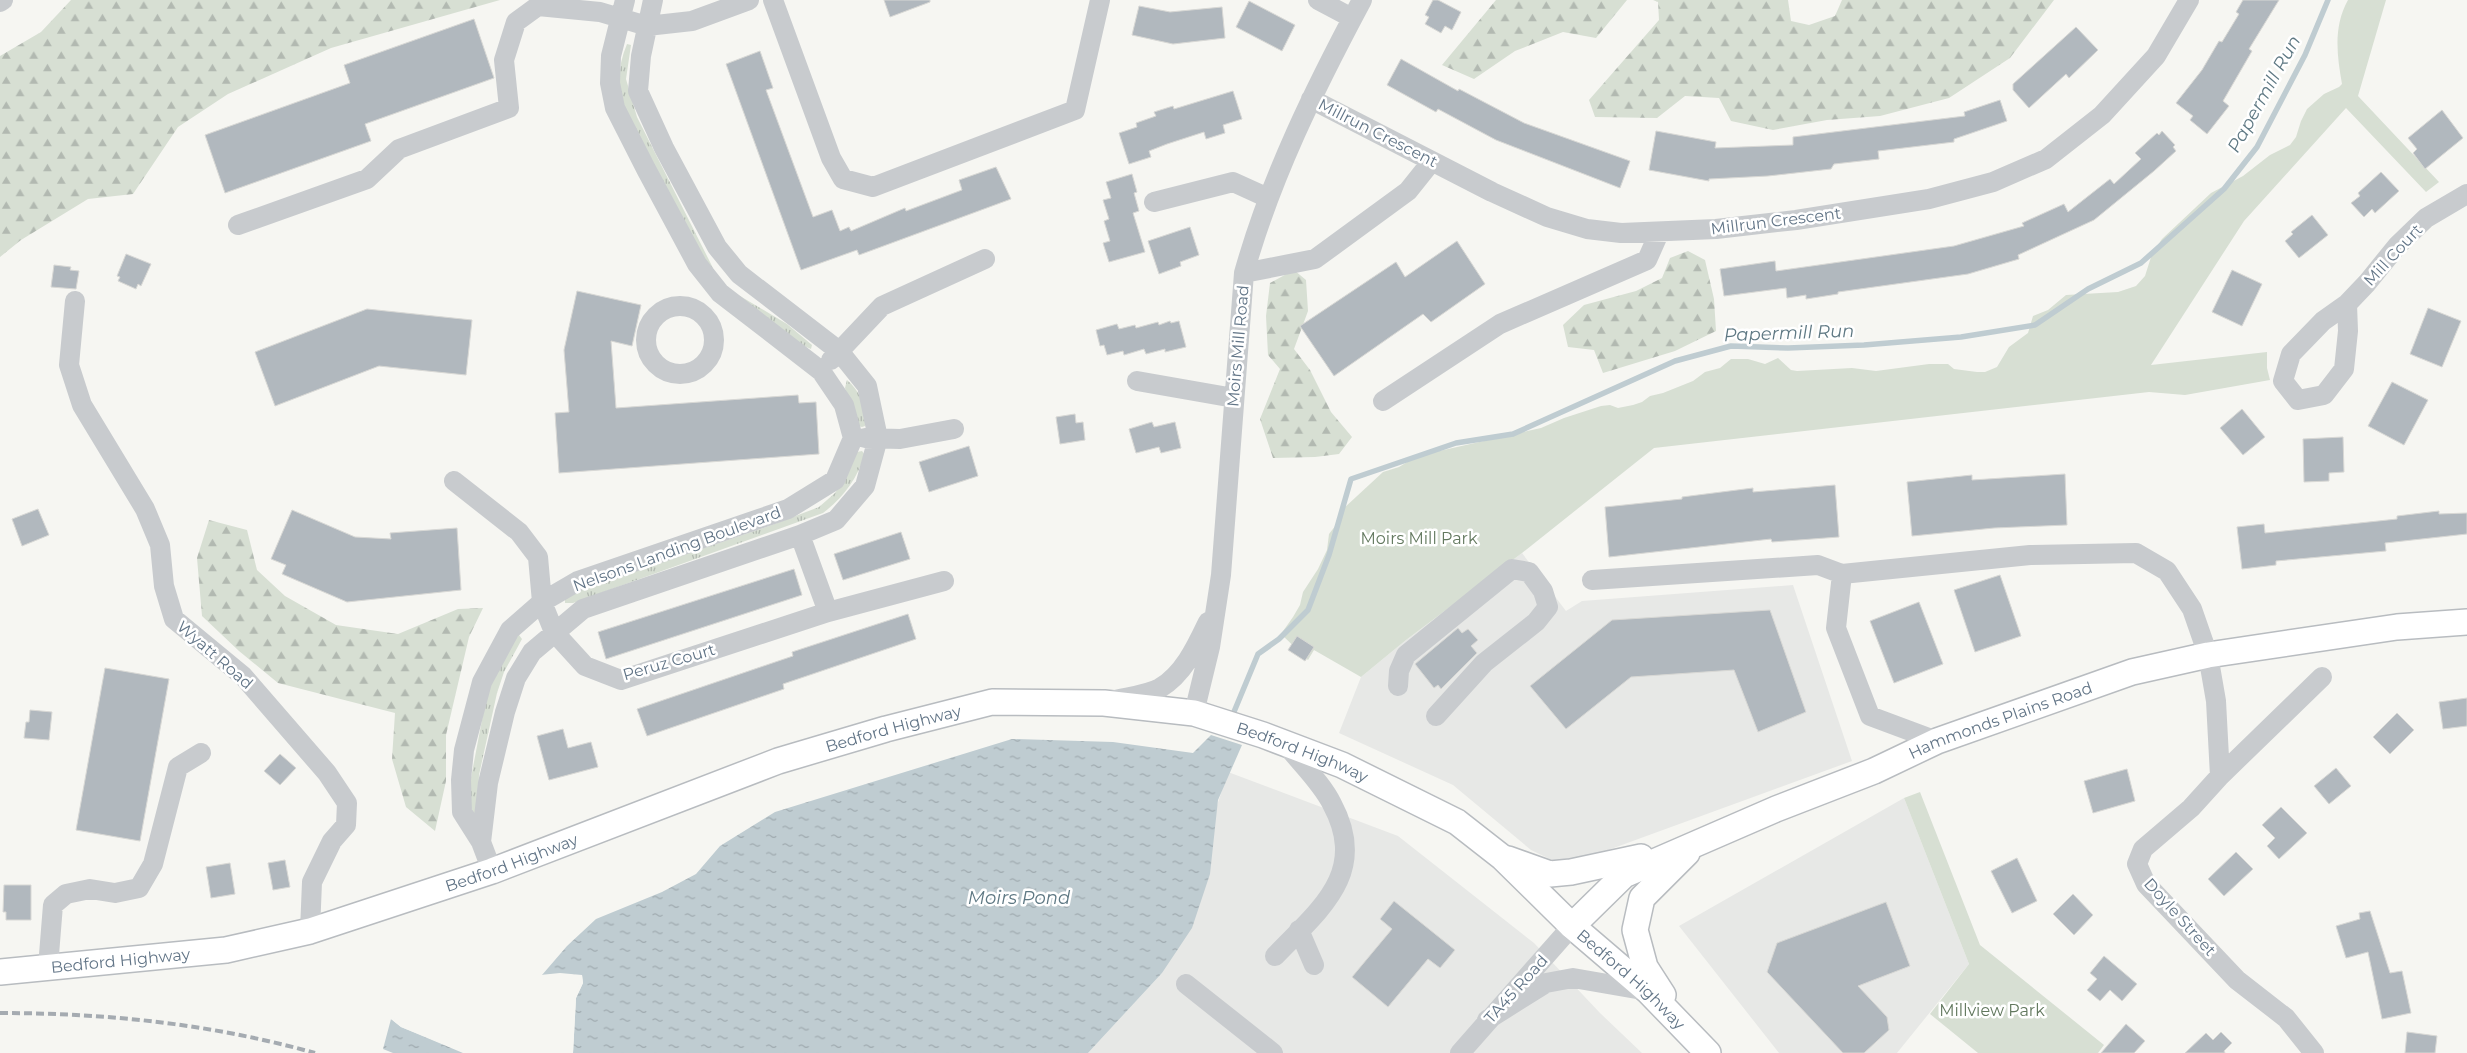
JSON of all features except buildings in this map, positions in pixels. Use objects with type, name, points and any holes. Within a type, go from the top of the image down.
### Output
[{"type":"main road","name":"Hammonds Plains Road","points":[[1572,926],[1624,875],[1697,843],[1874,771],[1937,741],[2132,672],[2208,655],[2397,627],[2467,622]]},
{"type":"main road","name":"Bedford Highway","points":[[0,972],[226,950],[310,931],[492,871],[778,761],[886,729],[992,702],[1104,703],[1204,717],[1274,739],[1342,765],[1457,822],[1503,858],[1572,926],[1648,991],[1708,1053]]},
{"type":"main road","points":[[1503,858],[1550,874],[1572,872],[1697,843]]},
{"type":"main road","points":[[1678,1021],[1646,966],[1635,930],[1642,898],[1697,843]]},
{"type":"street","name":"Nelsons Landing Boulevard","points":[[481,842],[488,783],[505,712],[516,678],[532,652],[583,609],[800,536],[836,520],[865,486],[878,438],[867,386],[839,351],[739,274],[712,238],[664,148],[638,91],[640,56],[653,0]]},
{"type":"street","points":[[238,225],[367,179],[399,149],[509,108],[504,60],[516,22],[538,6],[600,12],[622,9],[647,26],[692,21],[749,0]]},
{"type":"street","points":[[773,0],[832,158],[843,179],[873,187],[1075,110],[1100,0]]},
{"type":"street","points":[[1318,0],[1352,18]]},
{"type":"street","name":"Moirs Mill Road","points":[[1204,717],[1210,648],[1228,506],[1244,273],[1256,230],[1268,198],[1311,98],[1362,0]]},
{"type":"street","name":"Millrun Crescent","points":[[1311,98],[1432,161],[1547,217],[1587,229],[1621,233],[1659,233],[1716,229],[1929,199],[2001,178],[2046,158],[2102,115],[2156,56],[2189,0]]},
{"type":"street","points":[[622,9],[611,56],[610,83],[615,108],[697,264],[720,293],[821,371],[844,405],[853,438],[900,439],[954,429]]},
{"type":"street","points":[[1244,273],[1315,259],[1408,191],[1432,161]]},
{"type":"street","points":[[1154,202],[1233,182],[1268,198]]},
{"type":"street","name":"Mill Court","points":[[2347,304],[2348,331],[2344,369],[2324,394],[2298,400],[2283,381],[2291,354],[2322,321],[2347,304],[2397,246],[2426,218],[2467,194]]},
{"type":"street","points":[[1383,401],[1500,324],[1647,260],[1659,233]]},
{"type":"street","points":[[821,371],[882,306],[984,260]]},
{"type":"street","points":[[699,310],[739,274]]},
{"type":"street","name":"Wyatt Road","points":[[75,301],[68,365],[82,405],[145,509],[160,545],[164,586],[174,619],[243,676],[327,773],[347,803],[346,825],[332,841],[312,882],[310,931]]},
{"type":"street","points":[[1137,381],[1234,398]]},
{"type":"street","name":"Nelsons Landing Boulevard","points":[[492,871],[481,842],[462,812],[461,780],[464,750],[482,682],[510,630],[542,602],[578,581],[788,509],[835,480],[853,438]]},
{"type":"street","name":"Peruz Court","points":[[454,481],[519,532],[538,557],[542,602],[554,632],[585,666],[621,680],[828,612],[944,581]]},
{"type":"street","points":[[800,536],[828,612]]},
{"type":"street","points":[[1592,580],[1818,565],[1842,574],[2030,555],[2136,553],[2167,571],[2192,609],[2208,655],[2219,721],[2220,776]]},
{"type":"street","points":[[1398,686],[1398,671],[1406,655],[1512,569],[1529,572],[1543,590],[1548,607],[1536,622],[1484,663],[1436,716]]},
{"type":"street","points":[[1842,574],[1836,628],[1870,716],[1937,741]]},
{"type":"street","points":[[1104,703],[1160,688],[1179,672],[1196,648],[1217,602]]},
{"type":"street","name":"Doyle Street","points":[[2314,1053],[2286,1018],[2237,980],[2146,884],[2136,864],[2143,849],[2191,808],[2220,776],[2322,678]]},
{"type":"street","points":[[1274,739],[1332,802],[1343,828],[1346,850],[1345,866],[1338,882],[1275,956]]},
{"type":"street","points":[[48,967],[54,905],[66,894],[90,889],[115,893],[139,888],[153,864],[178,767],[201,753]]},
{"type":"street","name":"TA45 Road","points":[[1460,1053],[1487,1020],[1572,926]]},
{"type":"street","points":[[1299,930],[1314,964]]},
{"type":"street","points":[[1487,1020],[1546,983],[1573,978],[1648,991]]},
{"type":"street","points":[[1186,984],[1273,1053]]},
{"type":"shaded area","points":[[1522,553],[1566,611],[1582,601],[1793,585],[1852,761],[1578,861],[1554,861],[1531,850],[1453,785],[1339,733],[1361,677],[1406,640]]},
{"type":"shaded area","points":[[1228,772],[1398,836],[1534,943],[1600,1013],[1642,1053],[1088,1053],[1162,973]]},
{"type":"shaded area","points":[[1904,798],[1969,964],[1897,1053],[1779,1053],[1679,926]]},
{"type":"green space","points":[[71,0],[500,0],[331,48],[228,94],[178,127],[133,194],[88,199],[21,240],[0,257],[0,56],[41,32]]},
{"type":"green space","points":[[1496,0],[1627,0],[1596,38],[1563,32],[1515,51],[1474,79],[1442,65]]},
{"type":"green space","points":[[1653,0],[1788,0],[1791,21],[1809,25],[1835,16],[1842,0],[2054,0],[2010,58],[1949,98],[1880,116],[1827,120],[1773,130],[1731,121],[1719,98],[1685,96],[1657,118],[1595,117],[1589,100],[1659,20],[1658,2]]},
{"type":"green space","name":"Moirs Mill Park","points":[[2348,0],[2386,0],[2358,96],[2439,182],[2426,192],[2346,108],[2244,221],[2151,365],[2267,352],[2267,368],[2270,380],[2185,395],[2149,392],[1654,448],[1361,677],[1314,650],[1308,660],[1281,634],[1300,605],[1303,592],[1318,569],[1327,550],[1329,534],[1336,525],[1343,509],[1383,472],[1399,467],[1417,456],[1541,428],[1601,406],[1610,405],[1618,408],[1633,405],[1642,402],[1650,396],[1693,381],[1705,372],[1720,368],[1731,359],[1748,359],[1765,364],[1778,358],[1791,370],[1797,371],[1852,368],[1876,371],[1929,364],[1948,364],[1954,369],[1985,372],[1997,367],[2009,347],[2028,333],[2033,316],[2048,310],[2066,295],[2118,292],[2136,286],[2145,276],[2152,254],[2162,239],[2211,193],[2243,176],[2270,155],[2290,145],[2296,137],[2307,109],[2324,94],[2342,84],[2338,52],[2338,31],[2343,10]]},
{"type":"green space","points":[[627,44],[631,45],[626,79],[637,117],[713,268],[708,269],[622,102],[620,73],[622,58]]},
{"type":"green space","points":[[1688,251],[1705,260],[1714,299],[1716,331],[1675,351],[1603,373],[1594,350],[1568,347],[1563,325],[1584,305],[1636,291],[1662,278],[1670,258]]},
{"type":"green space","points":[[1294,270],[1306,280],[1308,311],[1294,349],[1310,370],[1331,412],[1352,437],[1339,454],[1315,457],[1273,458],[1260,419],[1280,369],[1268,355],[1266,316],[1270,283]]},
{"type":"green space","points":[[740,296],[787,324],[812,345],[811,349],[738,300]]},
{"type":"green space","points":[[847,380],[856,390],[862,401],[865,413],[865,426],[858,426],[845,388]]},
{"type":"green space","points":[[862,451],[865,455],[853,480],[837,501],[823,513],[573,603],[565,603],[565,598],[569,594],[772,525],[819,507],[835,493],[845,478],[857,452]]},
{"type":"green space","points":[[209,520],[247,530],[257,570],[285,596],[336,625],[398,634],[458,609],[483,608],[469,637],[446,735],[446,781],[435,831],[406,807],[392,759],[395,713],[278,683],[239,651],[202,616],[197,558]]},
{"type":"green space","points":[[514,635],[519,635],[522,639],[504,672],[497,693],[479,775],[477,820],[469,804],[469,788],[487,694]]},
{"type":"green space","name":"Millview Park","points":[[1920,792],[1980,945],[2104,1045],[2098,1053],[1978,1053],[1930,1014],[1969,964],[1904,798]]},
{"type":"water","name":"Moirs Pond","points":[[1211,735],[1242,745],[1218,800],[1210,874],[1192,928],[1162,973],[1088,1053],[573,1053],[576,998],[583,983],[582,975],[542,975],[567,946],[596,919],[662,892],[696,874],[720,846],[775,812],[1012,739],[1113,742],[1193,753]]},
{"type":"water","points":[[391,1019],[401,1027],[463,1053],[393,1053],[383,1049]]},
{"type":"pier","points":[[560,973],[582,975],[583,983],[576,998],[573,1053],[570,1053],[570,1032],[574,998],[580,983],[579,977],[560,975],[542,977],[540,975]]},
{"type":"pier","points":[[392,1017],[402,1025],[466,1053],[401,1027],[391,1019]]},
{"type":"waterway","name":"Papermill Run","points":[[1231,719],[1258,654],[1279,639],[1308,610],[1329,555],[1351,479],[1456,443],[1513,434],[1675,361],[1731,346],[1788,348],[1864,345],[1961,337],[2035,325],[2088,289],[2141,263],[2224,189],[2257,147],[2305,55],[2328,0]]},
{"type":"railway","points":[[0,1013],[80,1015],[159,1022],[237,1035],[315,1053]]}]
